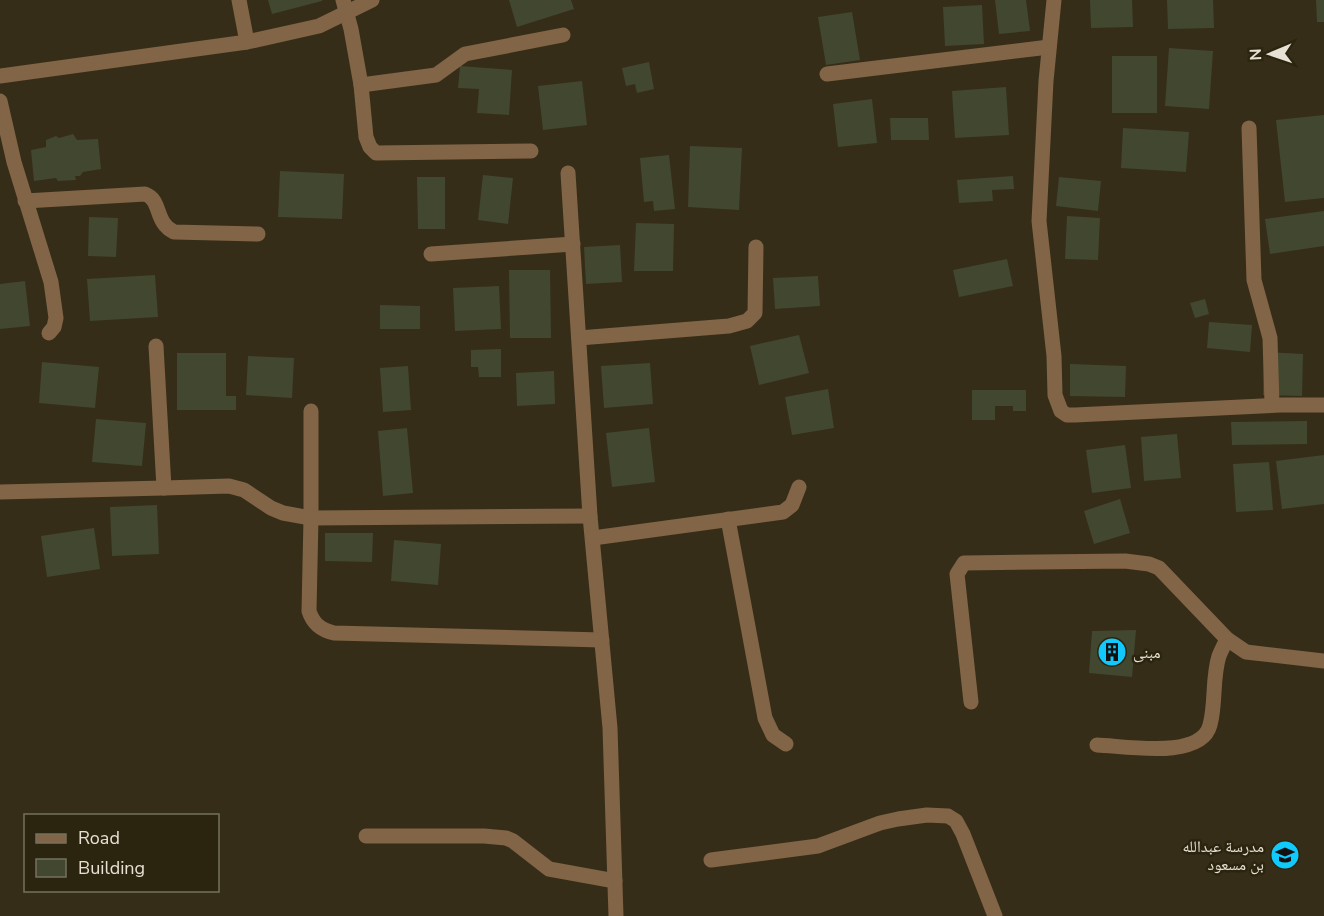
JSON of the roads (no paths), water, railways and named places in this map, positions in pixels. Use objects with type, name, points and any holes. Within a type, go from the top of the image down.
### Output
[{"type":"street","points":[[239,0],[247,42]]},
{"type":"street","points":[[0,76],[247,42],[319,26],[344,6],[372,0]]},
{"type":"street","points":[[1054,0],[1049,47],[1039,221],[1054,356],[1055,395],[1061,411],[1067,415],[1075,415],[1272,405],[1324,405]]},
{"type":"street","points":[[344,6],[351,29],[361,85],[366,137],[370,147],[376,153],[531,151]]},
{"type":"street","points":[[361,85],[436,75],[465,54],[563,35]]},
{"type":"street","points":[[827,74],[1049,47]]},
{"type":"street","points":[[0,101],[7,163],[25,201],[51,282],[56,318],[54,327],[48,333]]},
{"type":"street","points":[[1249,128],[1254,280],[1270,338],[1272,405]]},
{"type":"street","points":[[568,173],[590,516],[610,728],[616,916]]},
{"type":"street","points":[[25,201],[145,194],[154,200],[162,222],[174,232],[258,234]]},
{"type":"street","points":[[430,254],[573,244]]},
{"type":"street","points":[[579,338],[729,326],[747,321],[756,313],[756,247]]},
{"type":"street","points":[[156,346],[164,488]]},
{"type":"street","points":[[311,411],[309,611],[312,620],[324,631],[602,640]]},
{"type":"street","points":[[0,492],[229,486],[244,490],[277,511],[311,518],[590,516]]},
{"type":"street","points":[[593,538],[783,512],[792,505],[799,486]]},
{"type":"street","points":[[728,519],[765,718],[773,735],[786,744]]},
{"type":"street","points":[[971,702],[957,574],[964,563],[1125,561],[1149,564],[1159,567],[1166,573],[1227,639],[1246,651],[1324,661]]},
{"type":"street","points":[[1097,745],[1174,748],[1192,745],[1203,739],[1210,726],[1219,657],[1227,639]]},
{"type":"street","points":[[711,860],[818,846],[880,823],[898,819],[927,815],[948,816],[956,821],[963,834],[995,916]]},
{"type":"street","points":[[366,836],[506,838],[549,869],[615,881]]},
{"type":"place","name":"مبنى","points":[[1112,652]]},
{"type":"place","name":"مدرسة عبدالله بن مسعود","points":[[1285,855]]}]
